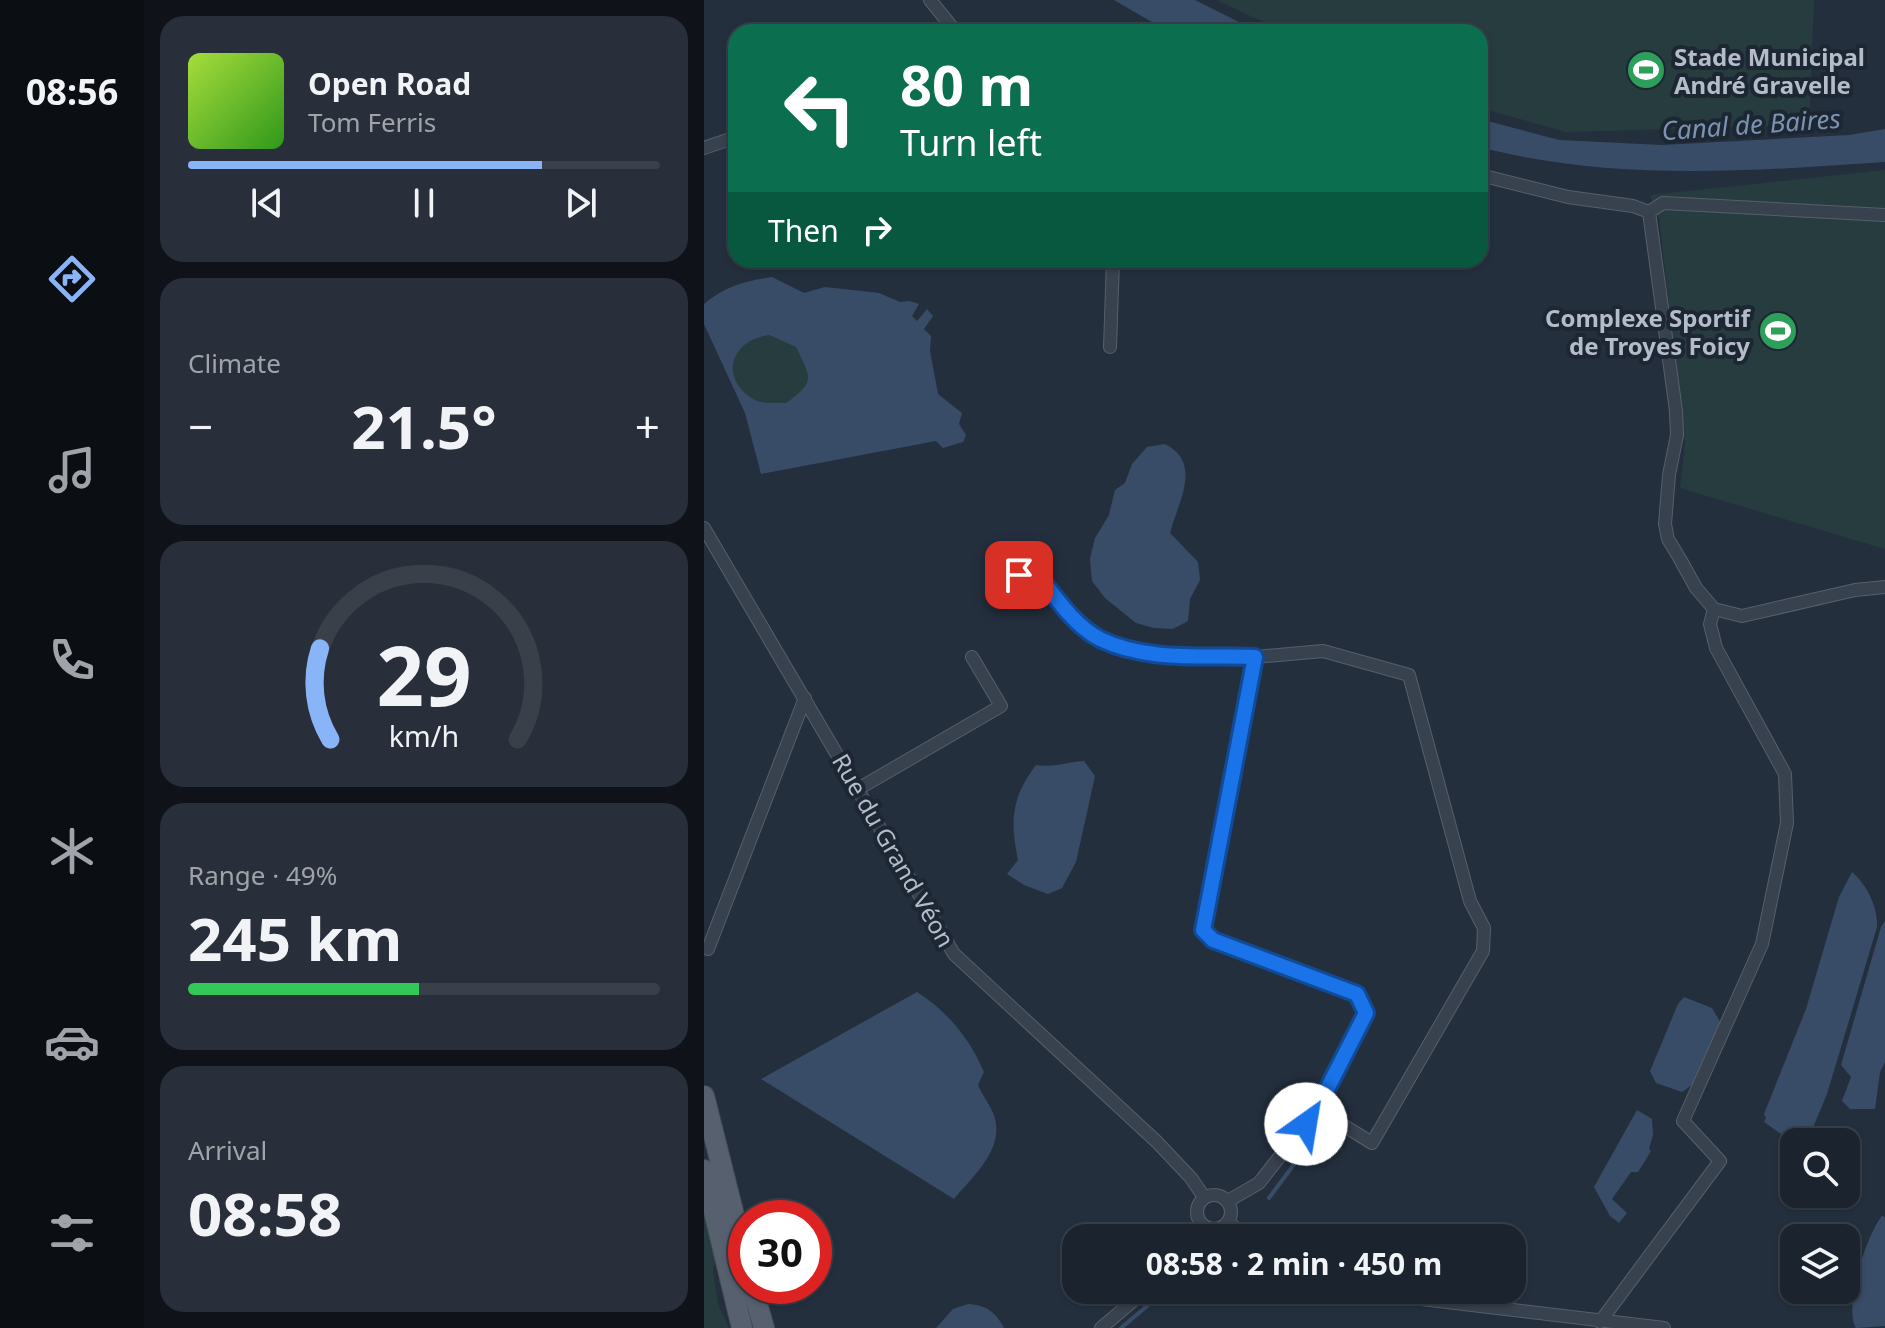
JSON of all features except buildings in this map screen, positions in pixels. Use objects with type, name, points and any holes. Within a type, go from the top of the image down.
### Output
[{"type":"main road","points":[[704,1096],[730,1200]]},
{"type":"main road","points":[[704,1170],[742,1328]]},
{"type":"main road","points":[[757,1304],[764,1328]]},
{"type":"street","points":[[930,0],[946,24]]},
{"type":"street","points":[[704,148],[728,140]]},
{"type":"street","points":[[1488,177],[1568,197],[1633,206],[1649,212]]},
{"type":"street","points":[[1649,212],[1663,203],[1885,215]]},
{"type":"street","points":[[1649,212],[1676,411],[1677,435],[1665,524],[1668,539],[1696,588],[1714,609],[1742,616],[1855,590],[1885,587]]},
{"type":"street","points":[[1110,347],[1113,268]]},
{"type":"street","name":"Rue du Grand Véon","points":[[704,528],[954,954],[1157,1142],[1191,1178],[1204,1197]]},
{"type":"street","points":[[995,590],[1019,575],[1039,576],[1066,610],[1099,638],[1143,653],[1255,657],[1323,651],[1409,675],[1470,901],[1484,928],[1483,951],[1372,1143],[1317,1109]]},
{"type":"street","points":[[1600,1322],[1720,1161],[1683,1121],[1762,944],[1787,823],[1785,774],[1716,648],[1710,624],[1714,609]]},
{"type":"street","points":[[858,789],[1001,706],[972,657]]},
{"type":"street","points":[[1228,1201],[1259,1183],[1317,1109],[1366,1013],[1357,994],[1213,940],[1203,930],[1255,657]]},
{"type":"street","points":[[708,949],[805,698]]},
{"type":"street","points":[[1203,1224],[1197,1211],[1204,1197],[1219,1195],[1228,1201],[1232,1212],[1225,1224]]},
{"type":"street","points":[[1101,1328],[1129,1304]]},
{"type":"street","points":[[1457,1304],[1664,1328]]},
{"type":"green space","name":"Stade Municipal André Gravelle","points":[[1216,0],[1814,0],[1809,125],[1566,132],[1488,110],[1488,24],[1268,24]]},
{"type":"green space","name":"Complexe Sportif de Troyes Foicy","points":[[1885,170],[1885,549],[1680,488],[1685,444],[1659,218],[1650,195]]},
{"type":"green space","points":[[769,335],[796,347],[807,373],[806,384],[786,403],[755,400],[744,392],[733,373],[737,353],[755,339]]},
{"type":"green space","points":[[704,1199],[717,1251],[713,1271],[718,1304],[729,1328],[704,1328]]},
{"type":"water","points":[[1114,0],[1195,0],[1243,24],[1155,24]]},
{"type":"water","points":[[1488,121],[1559,140],[1662,145],[1849,135],[1885,129],[1885,162],[1681,171],[1631,170],[1530,158],[1488,149]]},
{"type":"water","points":[[772,277],[804,293],[825,287],[879,293],[900,302],[919,304],[912,316],[917,321],[927,309],[933,316],[924,329],[931,336],[930,351],[938,394],[962,413],[959,424],[966,435],[963,442],[943,448],[936,441],[761,474],[745,413],[704,324],[704,304],[728,289]],"holes":[[[769,335],[796,347],[808,379],[786,403],[755,400],[737,383],[733,373],[734,363],[737,353],[745,345]]]},
{"type":"water","points":[[1165,444],[1176,452],[1185,472],[1185,484],[1170,533],[1198,562],[1200,580],[1190,599],[1188,621],[1173,629],[1136,623],[1105,598],[1092,581],[1090,559],[1095,538],[1109,515],[1115,490],[1125,483],[1132,464],[1147,447]]},
{"type":"water","points":[[1084,761],[1095,776],[1076,862],[1062,888],[1048,894],[1024,885],[1007,874],[1018,860],[1014,833],[1017,799],[1036,765]]},
{"type":"water","points":[[1852,872],[1870,897],[1876,912],[1877,927],[1827,1094],[1813,1128],[1780,1128],[1780,1133],[1764,1122],[1764,1114],[1806,1009],[1839,897]]},
{"type":"water","points":[[1885,921],[1885,1062],[1880,1072],[1875,1109],[1850,1109],[1842,1101],[1851,1077],[1841,1065]]},
{"type":"water","points":[[917,992],[948,1017],[972,1048],[984,1072],[978,1085],[996,1125],[996,1137],[986,1160],[954,1199],[761,1079]]},
{"type":"water","points":[[1684,997],[1712,1008],[1722,1025],[1693,1084],[1682,1092],[1656,1083],[1650,1071],[1678,1004]]},
{"type":"water","points":[[1637,1110],[1652,1119],[1651,1151],[1638,1172],[1631,1172],[1612,1199],[1627,1213],[1619,1223],[1610,1216],[1594,1187]]},
{"type":"water","points":[[1882,1216],[1885,1217],[1885,1326],[1856,1328],[1852,1304],[1860,1304],[1860,1266]]},
{"type":"water","points":[[968,1304],[990,1310],[1004,1328],[936,1328],[953,1309]]},
{"type":"waterway","points":[[1269,1198],[1322,1127]]},
{"type":"waterway","points":[[1121,1328],[1149,1304]]},
{"type":"place","name":"Stade Municipal André Gravelle","points":[[1646,70]]},
{"type":"place","name":"Complexe Sportif de Troyes Foicy","points":[[1778,331]]},
{"type":"route","points":[[1019,575],[1039,576],[1066,610],[1099,638],[1143,653],[1255,657],[1203,930],[1213,940],[1357,994],[1366,1013],[1317,1109],[1306,1124]]},
{"type":"water label","name":"Canal de Baires","points":[[1751,124]]}]
